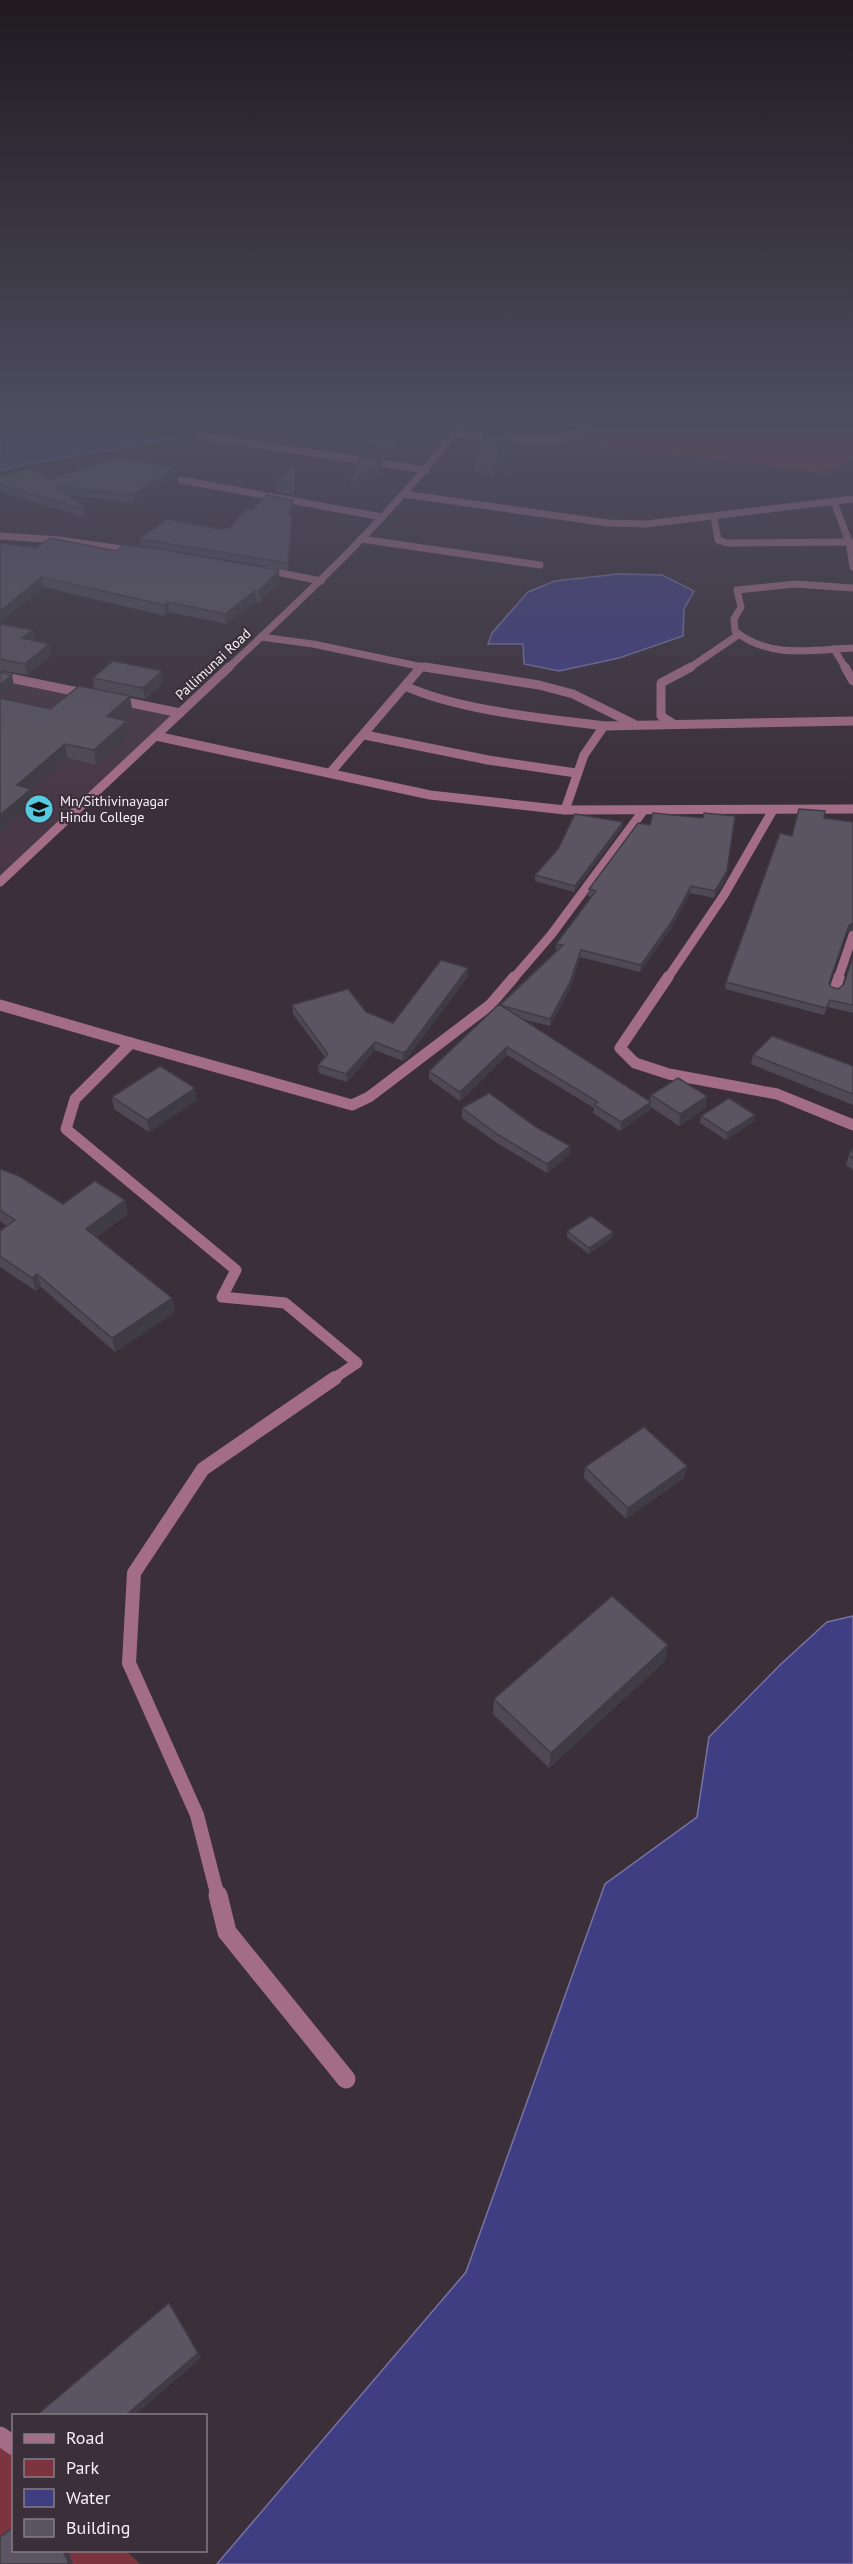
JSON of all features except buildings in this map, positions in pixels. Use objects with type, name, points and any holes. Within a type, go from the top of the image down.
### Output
[{"type":"street","points":[[112,548],[142,552]]},
{"type":"street","name":"Pallimunai Road","points":[[0,882],[321,581],[353,548]]},
{"type":"street","points":[[421,548],[540,565]]},
{"type":"street","points":[[851,548],[853,567]]},
{"type":"street","points":[[260,569],[321,581]]},
{"type":"street","points":[[853,588],[795,584],[738,594],[741,607],[734,619],[736,633],[742,639],[773,651],[853,648]]},
{"type":"street","points":[[672,723],[661,716],[661,683],[700,663],[736,633]]},
{"type":"street","points":[[261,637],[313,644],[447,672],[539,685],[573,694],[634,724]]},
{"type":"street","points":[[834,649],[853,681]]},
{"type":"street","points":[[330,773],[365,735],[421,667]]},
{"type":"street","points":[[0,676],[101,697]]},
{"type":"street","points":[[405,686],[421,693],[523,716],[604,726],[853,721]]},
{"type":"street","points":[[113,699],[180,713]]},
{"type":"street","points":[[565,810],[576,773],[590,740],[604,726]]},
{"type":"street","points":[[365,735],[488,760],[576,773]]},
{"type":"street","points":[[156,736],[430,795],[565,810],[853,809]]},
{"type":"street","points":[[773,810],[724,895],[630,1029],[620,1048],[635,1063],[669,1074],[777,1094],[853,1125]]},
{"type":"street","points":[[0,1005],[352,1105],[369,1097],[490,1005],[551,935],[643,811]]},
{"type":"street","points":[[834,989],[850,950],[853,935]]},
{"type":"street","points":[[131,1043],[75,1099],[66,1129],[236,1270],[222,1297],[285,1303],[357,1363],[203,1469],[134,1573],[129,1663],[197,1815],[227,1932],[346,2079]]},
{"type":"shaded area","name":"Mn/Sithivinayagar Hindu College","points":[[0,676],[180,713],[0,882]]},
{"type":"green space","points":[[0,2436],[12,2445],[12,2552],[127,2552],[140,2564],[0,2564]]},
{"type":"water","points":[[618,574],[662,575],[694,591],[684,609],[683,636],[619,658],[559,671],[524,664],[523,644],[488,644],[492,633],[528,592],[555,581]]},
{"type":"water","points":[[853,1616],[853,2564],[217,2564],[466,2272],[605,1884],[697,1817],[709,1737],[781,1664],[827,1622]]},
{"type":"place","name":"Mn/Sithivinayagar Hindu College","points":[[39,809]]}]
